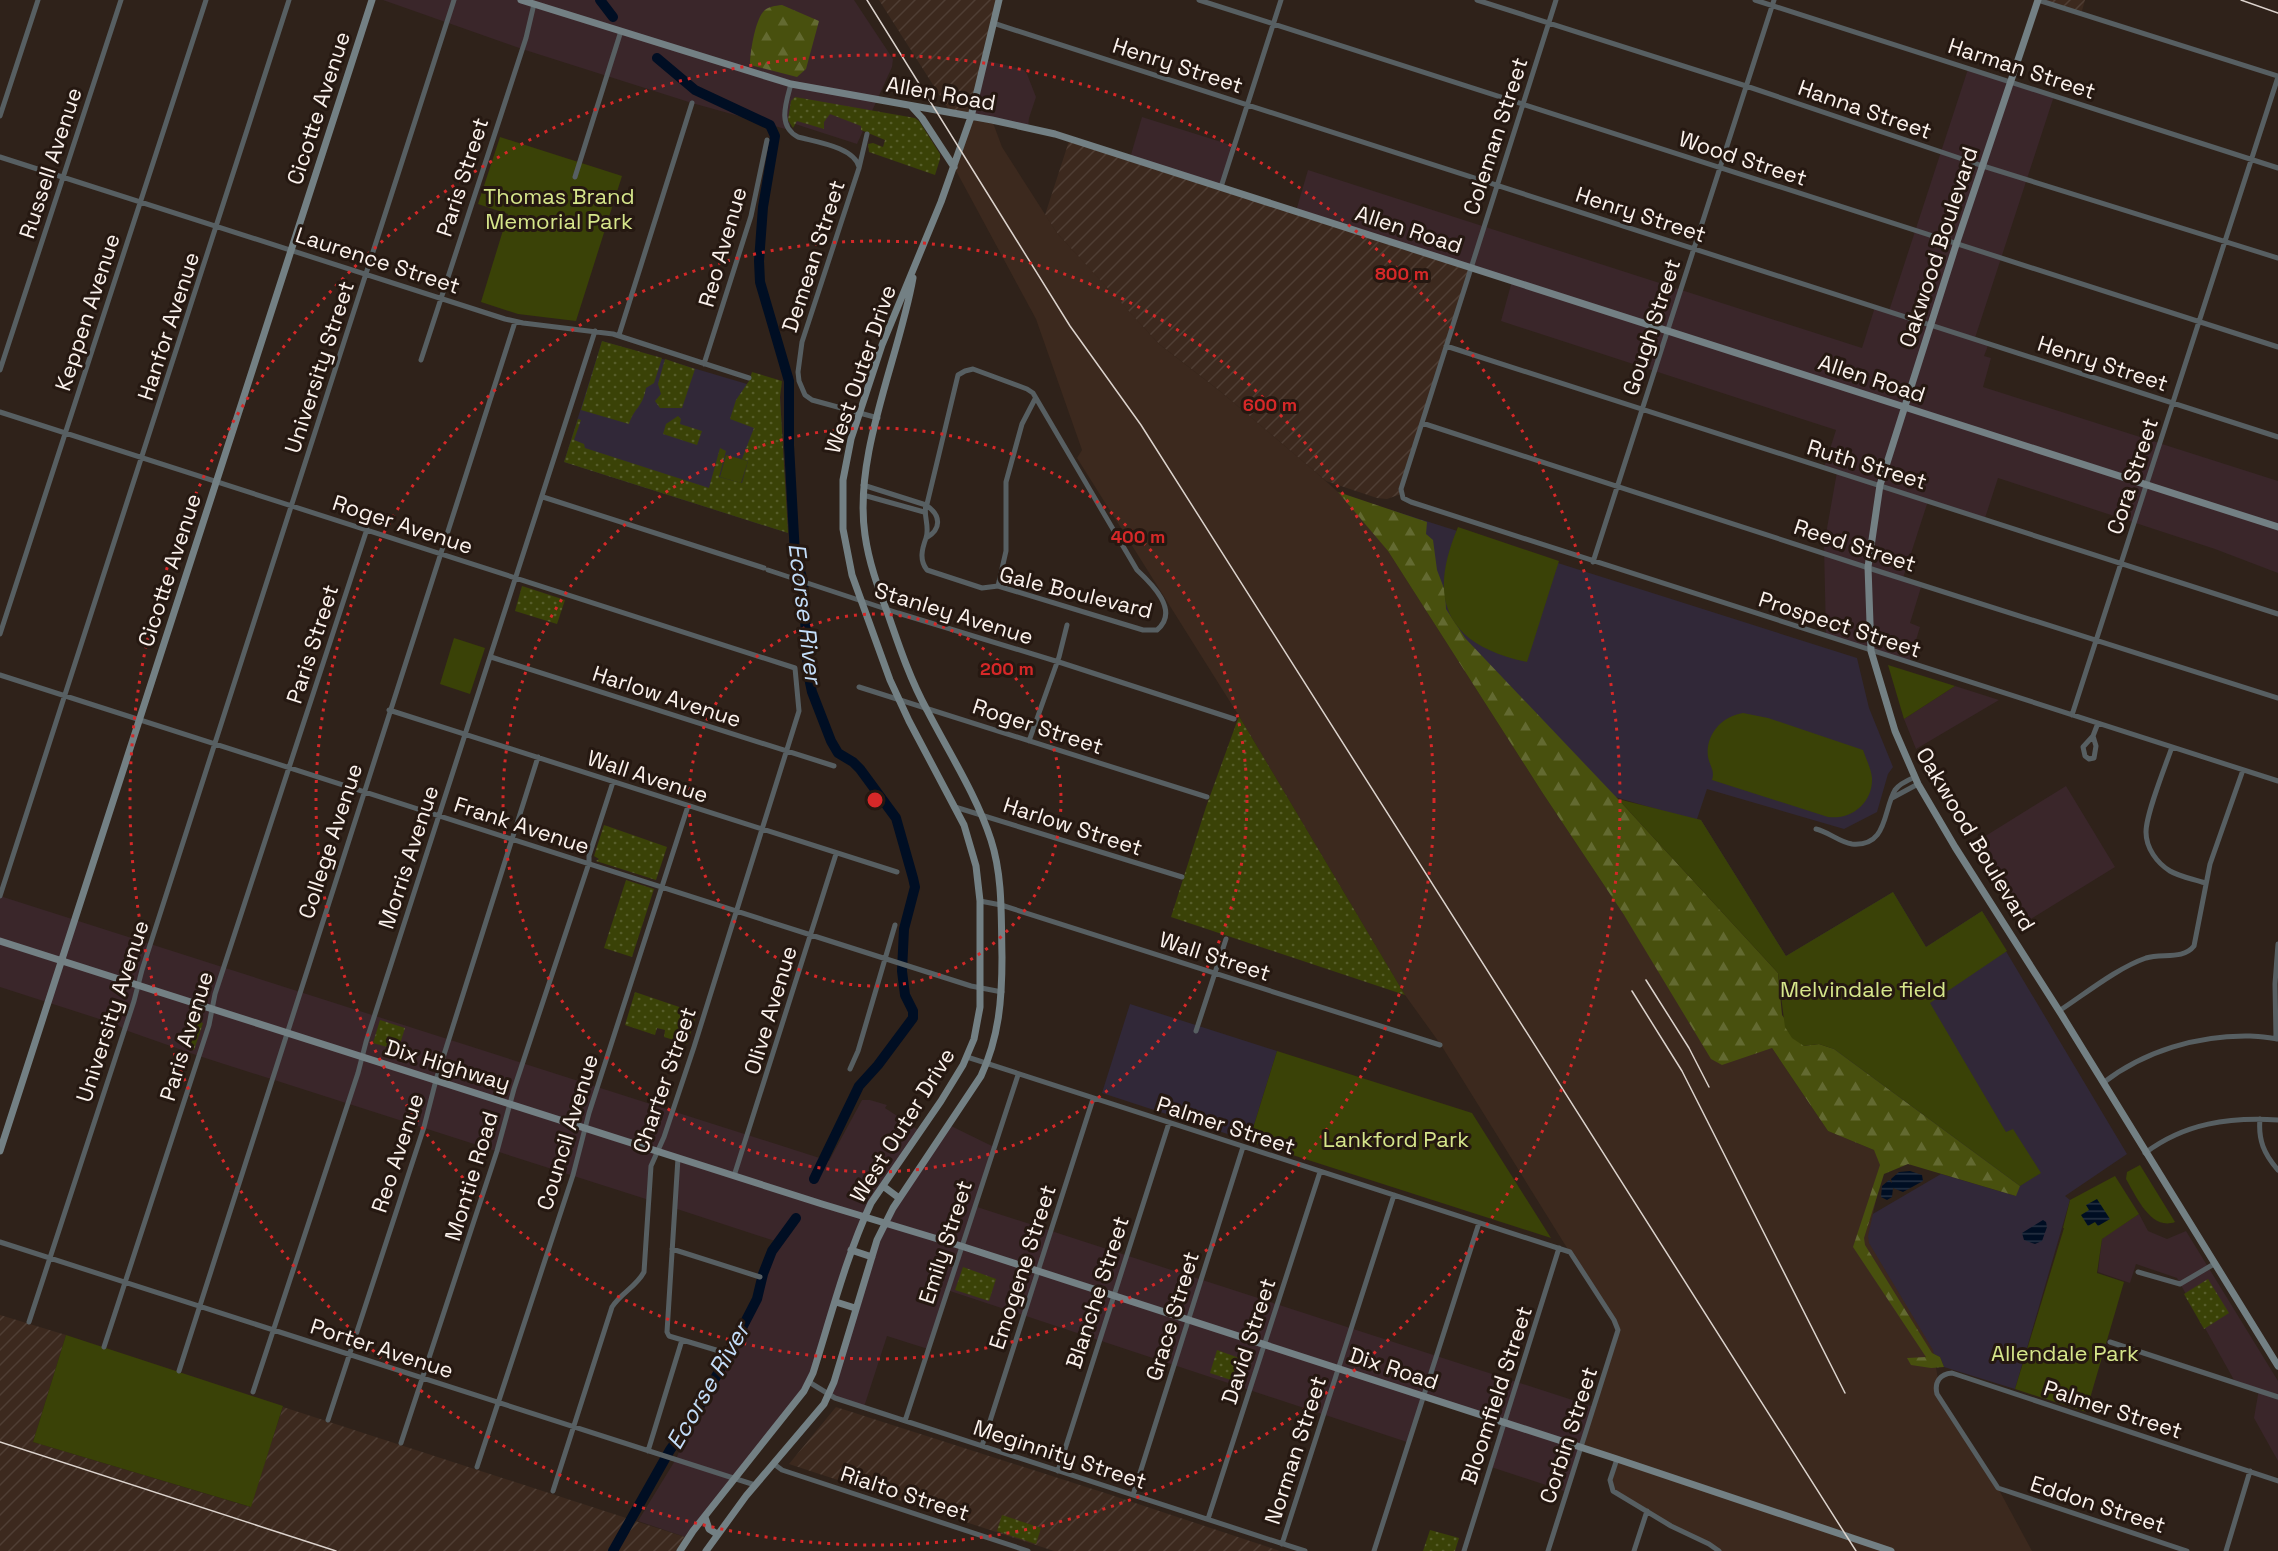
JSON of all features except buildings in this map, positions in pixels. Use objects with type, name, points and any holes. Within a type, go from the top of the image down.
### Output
[{"type":"main road","name":"Cicotte Avenue","points":[[0,1151],[372,0]]},
{"type":"main road","name":"Allen Road","points":[[521,0],[790,84],[1055,134],[2278,526]]},
{"type":"main road","points":[[914,269],[971,117],[999,0]]},
{"type":"main road","name":"Oakwood Boulevard","points":[[2038,0],[1956,245],[1880,485],[1868,567],[1871,651],[1889,715],[1916,780],[1955,847],[2278,1366]]},
{"type":"main road","points":[[911,106],[922,118],[954,167]]},
{"type":"main road","name":"West Outer Drive","points":[[680,1551],[809,1382],[851,1250],[865,1218],[883,1186],[941,1101],[967,1057],[978,1023],[980,901],[973,853],[964,825],[899,700],[861,601],[847,554],[841,503],[846,459],[860,413],[882,345],[914,269]]},
{"type":"main road","name":"West Outer Drive","points":[[706,1551],[755,1485],[824,1404],[885,1224],[970,1094],[987,1064],[998,1028],[1002,992],[1001,905],[994,853],[982,814],[925,708],[886,609],[866,545],[863,485],[907,310],[914,269]]},
{"type":"main road","name":"Dix Highway","points":[[0,941],[885,1224]]},
{"type":"main road","points":[[883,1186],[900,1198]]},
{"type":"main road","name":"Dix Road","points":[[885,1224],[961,1246],[1264,1344],[1891,1551]]},
{"type":"main road","points":[[851,1250],[872,1257]]},
{"type":"main road","points":[[836,1302],[855,1308]]},
{"type":"main road","points":[[705,1516],[709,1529],[717,1534]]},
{"type":"street","points":[[0,116],[38,0]]},
{"type":"street","name":"Russell Avenue","points":[[0,370],[121,0]]},
{"type":"street","name":"Keppen Avenue","points":[[0,634],[206,0]]},
{"type":"street","name":"Hanfor Avenue","points":[[0,897],[289,0]]},
{"type":"street","name":"University Street","points":[[225,710],[454,0]]},
{"type":"street","name":"Wood Street","points":[[1199,0],[2278,347]]},
{"type":"street","points":[[1221,187],[1281,0]]},
{"type":"street","name":"Hanna Street","points":[[1477,0],[1746,86],[1983,166],[2278,258]]},
{"type":"street","name":"Coleman Street","points":[[1401,489],[1556,0]]},
{"type":"street","name":"Harman Street","points":[[1755,0],[1773,3],[2278,168]]},
{"type":"street","points":[[2038,0],[2278,76]]},
{"type":"street","name":"Gough Street","points":[[1593,562],[1773,3]]},
{"type":"street","name":"Paris Street","points":[[421,360],[526,38],[534,4]]},
{"type":"street","name":"Henry Street","points":[[993,23],[2278,437]]},
{"type":"street","points":[[575,177],[621,32]]},
{"type":"street","name":"Cora Street","points":[[2072,715],[2278,76]]},
{"type":"street","points":[[790,84],[784,120],[789,130],[798,137],[851,154],[859,168]]},
{"type":"street","points":[[619,336],[692,103]]},
{"type":"street","name":"Demean Street","points":[[860,413],[812,400],[802,389],[798,372],[802,342],[859,168],[867,134]]},
{"type":"street","name":"Reo Avenue","points":[[704,364],[751,216],[767,140]]},
{"type":"street","name":"Laurence Street","points":[[0,157],[515,322],[619,336],[749,378]]},
{"type":"street","name":"College Avenue","points":[[179,1371],[515,322]]},
{"type":"street","name":"Morris Avenue","points":[[253,1392],[595,332]]},
{"type":"street","name":"Ruth Street","points":[[1446,346],[2278,614]]},
{"type":"street","name":"Gale Boulevard","points":[[974,369],[1031,391],[1137,570],[1153,586],[1163,602],[1167,615],[1160,629],[1149,631],[1071,610],[998,586],[982,588],[927,570],[923,565],[922,555],[926,537],[927,524],[924,512],[926,505],[958,375],[974,369]]},
{"type":"street","points":[[998,586],[1006,551],[1006,482],[1022,427],[1035,399]]},
{"type":"street","name":"Roger Avenue","points":[[0,412],[795,668]]},
{"type":"street","points":[[860,413],[878,418]]},
{"type":"street","name":"Reed Street","points":[[1422,423],[2278,698]]},
{"type":"street","points":[[863,485],[926,505]]},
{"type":"street","name":"Prospect Street","points":[[1401,489],[1406,501],[2278,781]]},
{"type":"street","points":[[863,495],[924,512]]},
{"type":"street","name":"Stanley Avenue","points":[[543,498],[1234,719]]},
{"type":"street","name":"Gale Boulevard","points":[[926,505],[937,515],[939,525],[936,531],[926,537]]},
{"type":"street","name":"Paris Street","points":[[300,735],[367,530]]},
{"type":"street","points":[[1029,741],[1057,662],[1067,625]]},
{"type":"street","name":"Harlow Avenue","points":[[491,657],[834,766]]},
{"type":"street","name":"Charter Street","points":[[554,1491],[612,1307],[635,1285],[644,1272],[651,1166],[658,1152],[737,911],[800,708],[795,668]]},
{"type":"street","name":"Frank Avenue","points":[[0,675],[886,959],[980,988],[1002,992]]},
{"type":"street","name":"Roger Street","points":[[859,687],[1207,798]]},
{"type":"street","name":"University Avenue","points":[[28,1322],[225,710]]},
{"type":"street","name":"Wall Avenue","points":[[389,710],[897,872]]},
{"type":"street","points":[[2093,736],[2098,723]]},
{"type":"street","name":"Paris Avenue","points":[[104,1347],[209,1026],[215,993],[300,735]]},
{"type":"street","points":[[2172,747],[2149,818],[2146,831],[2148,842],[2155,857],[2167,869],[2205,883]]},
{"type":"street","name":"Reo Avenue","points":[[328,1420],[424,1127],[436,1080],[538,757]]},
{"type":"street","points":[[2059,1011],[2136,962],[2158,955],[2182,955],[2190,951],[2196,941],[2205,883],[2242,770]]},
{"type":"street","points":[[1816,829],[1851,844],[1864,843],[1879,834],[1891,799],[1916,780]]},
{"type":"street","name":"Montie Road","points":[[401,1443],[497,1151],[613,782]]},
{"type":"street","name":"Council Avenue","points":[[477,1467],[688,806]]},
{"type":"street","name":"Harlow Street","points":[[955,807],[1182,877]]},
{"type":"street","name":"Olive Avenue","points":[[734,1176],[836,854]]},
{"type":"street","name":"Wall Street","points":[[980,901],[1001,905],[1440,1045]]},
{"type":"street","points":[[850,1069],[858,1051],[895,926]]},
{"type":"street","points":[[1197,1031],[1226,939]]},
{"type":"street","points":[[2103,1083],[2141,1059],[2186,1043],[2229,1037],[2277,1039],[2275,984],[2278,944]]},
{"type":"street","name":"Palmer Street","points":[[967,1057],[1559,1248]]},
{"type":"street","name":"Emily Street","points":[[905,1421],[1018,1075]]},
{"type":"street","name":"Emogene Street","points":[[982,1446],[1093,1099]]},
{"type":"street","points":[[2260,1119],[2262,1147],[2278,1170]]},
{"type":"street","points":[[2145,1153],[2170,1136],[2199,1125],[2228,1120],[2278,1120]]},
{"type":"street","name":"Blanche Street","points":[[1058,1471],[1168,1123]]},
{"type":"street","name":"Grace Street","points":[[1133,1495],[1243,1147]]},
{"type":"street","points":[[678,1158],[668,1334],[716,1350]]},
{"type":"street","name":"David Street","points":[[1208,1520],[1320,1172]]},
{"type":"street","name":"Norman Street","points":[[1282,1544],[1394,1196]]},
{"type":"street","points":[[1374,1551],[1479,1223]]},
{"type":"street","name":"Porter Avenue","points":[[0,1242],[755,1485]]},
{"type":"street","name":"Corbin Street","points":[[1548,1551],[1617,1336],[1614,1320],[1570,1252],[1559,1248]]},
{"type":"street","name":"Bloomfield Street","points":[[1464,1551],[1559,1248]]},
{"type":"street","points":[[672,1249],[760,1277]]},
{"type":"street","points":[[2138,1272],[2180,1284],[2214,1264]]},
{"type":"street","points":[[648,1451],[682,1340]]},
{"type":"street","points":[[2110,1342],[2278,1397]]},
{"type":"street","points":[[2270,1354],[2278,1350]]},
{"type":"street","name":"Palmer Street","points":[[1998,1488],[1937,1394],[1938,1379],[1945,1374],[1952,1373],[2278,1481]]},
{"type":"street","name":"Meginnity Street","points":[[809,1382],[828,1394],[905,1421],[1305,1551]]},
{"type":"street","points":[[1617,1459],[1610,1480],[1611,1489],[1683,1533],[1719,1551]]},
{"type":"street","name":"Rialto Street","points":[[774,1464],[782,1470],[1028,1551]]},
{"type":"street","points":[[2226,1551],[2250,1471]]},
{"type":"street","name":"Eddon Street","points":[[1998,1488],[2187,1551]]},
{"type":"street","points":[[1634,1551],[1647,1511]]},
{"type":"shaded area","points":[[383,0],[854,0],[893,59],[892,67],[857,144],[792,123],[787,127],[789,130],[692,103],[522,49]]},
{"type":"shaded area","points":[[879,0],[999,0],[971,117],[951,113]]},
{"type":"shaded area","points":[[2038,0],[2085,0],[2081,14]]},
{"type":"shaded area","points":[[985,60],[1024,70],[1027,74],[1036,97],[1028,128],[971,117]]},
{"type":"shaded area","points":[[1968,69],[2054,96],[1975,338],[1989,343],[1984,356],[1991,358],[1983,387],[2278,481],[2278,573],[2215,549],[1998,478],[1985,518],[1928,501],[1903,578],[1922,584],[1910,623],[1920,627],[1909,663],[1826,637],[1824,545],[1837,472],[1824,468],[1836,430],[1501,321],[1512,281],[1296,211],[1308,170],[1862,348],[1875,307],[1889,311]]},
{"type":"shaded area","points":[[971,117],[992,120],[1002,147],[1057,233],[1159,344],[1221,392],[1311,468],[1365,521],[1388,551],[1542,792],[1624,915],[1772,1048],[1828,1131],[1874,1150],[1884,1165],[1868,1236],[1869,1243],[1933,1350],[1938,1379],[1936,1387],[1998,1488],[2032,1551],[1719,1551],[1616,1494],[1610,1484],[1617,1459],[1581,1448],[1618,1330],[1441,1045],[1405,995],[1239,716],[1077,458],[1082,450],[1036,319],[954,167]]},
{"type":"shaded area","points":[[1142,117],[1234,146],[1221,187],[1130,158]]},
{"type":"shaded area","points":[[1070,138],[1471,267],[1401,494],[1387,499],[1377,498],[1326,481],[1221,392],[1159,344],[1110,292],[1057,233],[1045,215]]},
{"type":"shaded area","points":[[602,341],[747,384],[780,397],[788,533],[564,462]]},
{"type":"shaded area","points":[[1388,509],[1857,658],[1869,708],[1893,767],[1888,774],[1877,812],[1844,829],[1707,789],[1697,819],[1701,820],[1786,956],[1893,892],[1926,947],[1982,911],[2127,1154],[2065,1196],[2070,1200],[2015,1389],[1944,1367],[1940,1357],[1932,1353],[1865,1245],[1871,1215],[1941,1174],[2016,1196],[1873,1108],[1666,812],[1537,774]]},
{"type":"shaded area","points":[[1955,686],[1999,700],[1916,749],[1904,719]]},
{"type":"shaded area","points":[[2066,786],[2115,867],[2021,925],[1971,845]]},
{"type":"shaded area","points":[[0,896],[829,1161],[862,1100],[887,1105],[885,1108],[920,1131],[871,1203],[809,1382],[688,1538],[638,1521],[676,1459],[693,1418],[757,1299],[763,1274],[778,1242],[674,1208],[678,1158],[659,1152],[651,1166],[649,1200],[199,1056],[125,1030],[118,1025],[0,987]]},
{"type":"shaded area","points":[[1130,1004],[1277,1051],[1249,1141],[1102,1093]]},
{"type":"shaded area","points":[[949,1125],[994,1147],[974,1206],[1594,1407],[1567,1492],[1491,1467],[1505,1424],[1423,1396],[1407,1442],[947,1290],[928,1349],[887,1336],[864,1407],[828,1394],[877,1240],[893,1208]]},
{"type":"shaded area","points":[[2139,1214],[2148,1231],[2167,1239],[2186,1231],[2278,1381],[2278,1461],[2254,1418],[2259,1389],[2234,1380],[2177,1278],[2136,1264],[2130,1283],[2098,1272],[2102,1238]]},
{"type":"shaded area","points":[[0,1315],[66,1335],[33,1442],[250,1507],[283,1407],[688,1538],[680,1551],[0,1551]]},
{"type":"shaded area","points":[[836,1407],[1280,1551],[1054,1551],[789,1464]]},
{"type":"green space","points":[[782,5],[819,21],[806,69],[797,77],[750,65],[760,17],[767,9]]},
{"type":"green space","points":[[795,97],[915,118],[940,154],[935,175],[869,152],[868,144],[873,143],[883,147],[885,140],[861,130],[861,126],[830,114],[824,122],[824,129],[797,121],[793,128],[788,120],[791,101]]},
{"type":"green space","name":"Thomas Brand Memorial Park","points":[[500,137],[622,176],[576,321],[518,314],[481,302],[508,214],[478,204]]},
{"type":"green space","points":[[602,341],[662,358],[654,383],[646,388],[629,424],[581,410]]},
{"type":"green space","points":[[665,359],[695,369],[682,408],[660,408],[655,401],[661,394],[658,384]]},
{"type":"green space","points":[[752,372],[782,381],[780,397],[788,533],[564,462],[578,419],[581,420],[574,440],[584,444],[585,448],[709,488],[720,448],[726,451],[719,477],[742,483],[748,461],[742,459],[754,428],[730,419],[736,400],[749,381]]},
{"type":"green space","points":[[678,416],[681,419],[680,424],[702,431],[697,445],[663,434],[666,424]]},
{"type":"green space","points":[[726,455],[748,461],[741,483],[720,477]]},
{"type":"green space","points":[[1338,492],[1427,522],[1426,534],[1433,540],[1437,570],[1445,591],[1446,609],[1465,638],[1618,799],[1778,973],[1782,1015],[1804,1046],[1819,1044],[1834,1049],[2020,1186],[2016,1196],[1908,1164],[1884,1174],[1864,1238],[1865,1245],[1932,1353],[1940,1357],[1944,1367],[1911,1365],[1907,1358],[1926,1357],[1853,1247],[1880,1165],[1874,1150],[1828,1131],[1772,1048],[1722,1065],[1711,1059],[1624,915],[1542,792],[1388,551]]},
{"type":"green space","points":[[1458,527],[1559,561],[1527,662],[1500,654],[1478,644],[1462,632],[1451,616],[1445,598],[1444,577]]},
{"type":"green space","points":[[522,586],[565,600],[557,624],[515,611]]},
{"type":"green space","points":[[454,638],[485,648],[470,694],[440,684]]},
{"type":"green space","points":[[1888,665],[1955,686],[1904,719]]},
{"type":"green space","points":[[1743,713],[1768,718],[1863,750],[1872,778],[1869,795],[1865,802],[1845,816],[1828,817],[1712,780],[1713,771],[1708,749],[1712,734],[1722,722]]},
{"type":"green space","points":[[1239,716],[1405,995],[1171,917],[1206,807]]},
{"type":"green space","name":"Melvindale field","points":[[1618,799],[1701,820],[1786,956],[1893,892],[1926,947],[1982,911],[2007,951],[1930,1003],[2006,1132],[2013,1129],[2041,1173],[2020,1186],[1834,1049],[1819,1044],[1804,1046],[1792,1038],[1785,1027],[1778,973]]},
{"type":"green space","points":[[604,825],[667,847],[656,880],[596,861],[599,859],[594,856]]},
{"type":"green space","points":[[626,880],[654,889],[632,957],[604,948]]},
{"type":"green space","points":[[635,992],[697,1013],[687,1044],[664,1037],[665,1030],[657,1028],[655,1035],[625,1025]]},
{"type":"green space","points":[[191,1019],[203,1023],[194,1050],[182,1046]]},
{"type":"green space","points":[[380,1020],[405,1028],[398,1050],[373,1043]]},
{"type":"green space","name":"Lankford Park","points":[[1277,1051],[1472,1113],[1551,1238],[1249,1141]]},
{"type":"green space","points":[[2140,1165],[2175,1222],[2166,1223],[2152,1217],[2140,1202],[2126,1179],[2127,1172]]},
{"type":"green space","name":"Allendale Park","points":[[2115,1176],[2139,1214],[2102,1239],[2097,1273],[2124,1282],[2086,1412],[2015,1389],[2064,1228],[2070,1200]]},
{"type":"green space","points":[[963,1267],[996,1279],[989,1301],[955,1290]]},
{"type":"green space","points":[[2208,1279],[2229,1313],[2204,1329],[2184,1294]]},
{"type":"green space","points":[[66,1335],[283,1406],[251,1507],[33,1442]]},
{"type":"green space","points":[[1217,1350],[1239,1358],[1231,1380],[1210,1373]]},
{"type":"green space","points":[[1002,1515],[1041,1528],[1036,1544],[997,1531]]},
{"type":"green space","points":[[1430,1530],[1459,1538],[1455,1551],[1423,1551]]},
{"type":"water","points":[[1910,1171],[1922,1175],[1923,1181],[1903,1192],[1893,1188],[1892,1197],[1887,1200],[1881,1197],[1882,1186],[1889,1180],[1892,1183],[1891,1179],[1899,1172]]},
{"type":"water","points":[[2097,1199],[2110,1219],[2098,1226],[2095,1222],[2088,1226],[2081,1215],[2089,1210],[2086,1205]]},
{"type":"water","points":[[2043,1220],[2047,1227],[2042,1241],[2035,1244],[2024,1240],[2022,1233]]},
{"type":"waterway","name":"Ecorse River","points":[[600,0],[613,17]]},
{"type":"waterway","name":"Ecorse River","points":[[657,58],[695,90],[770,125],[775,136],[763,207],[759,261],[760,282],[789,381],[789,445],[795,555],[803,581],[808,673],[812,692],[838,753],[860,769],[896,818],[915,887],[904,929],[902,971],[905,995],[913,1011],[913,1018],[878,1065],[859,1086],[814,1179]]},
{"type":"waterway","name":"Ecorse River","points":[[613,1551],[670,1450],[693,1418],[728,1355],[757,1299],[772,1251],[796,1218]]},
{"type":"railway","points":[[867,0],[1070,326],[1141,425],[1856,1551]]},
{"type":"railway","points":[[2241,0],[2278,13]]},
{"type":"railway","points":[[1646,980],[1689,1048],[1709,1087]]},
{"type":"railway","points":[[1632,991],[1682,1071],[1845,1393]]},
{"type":"railway","points":[[0,1442],[336,1551]]}]
